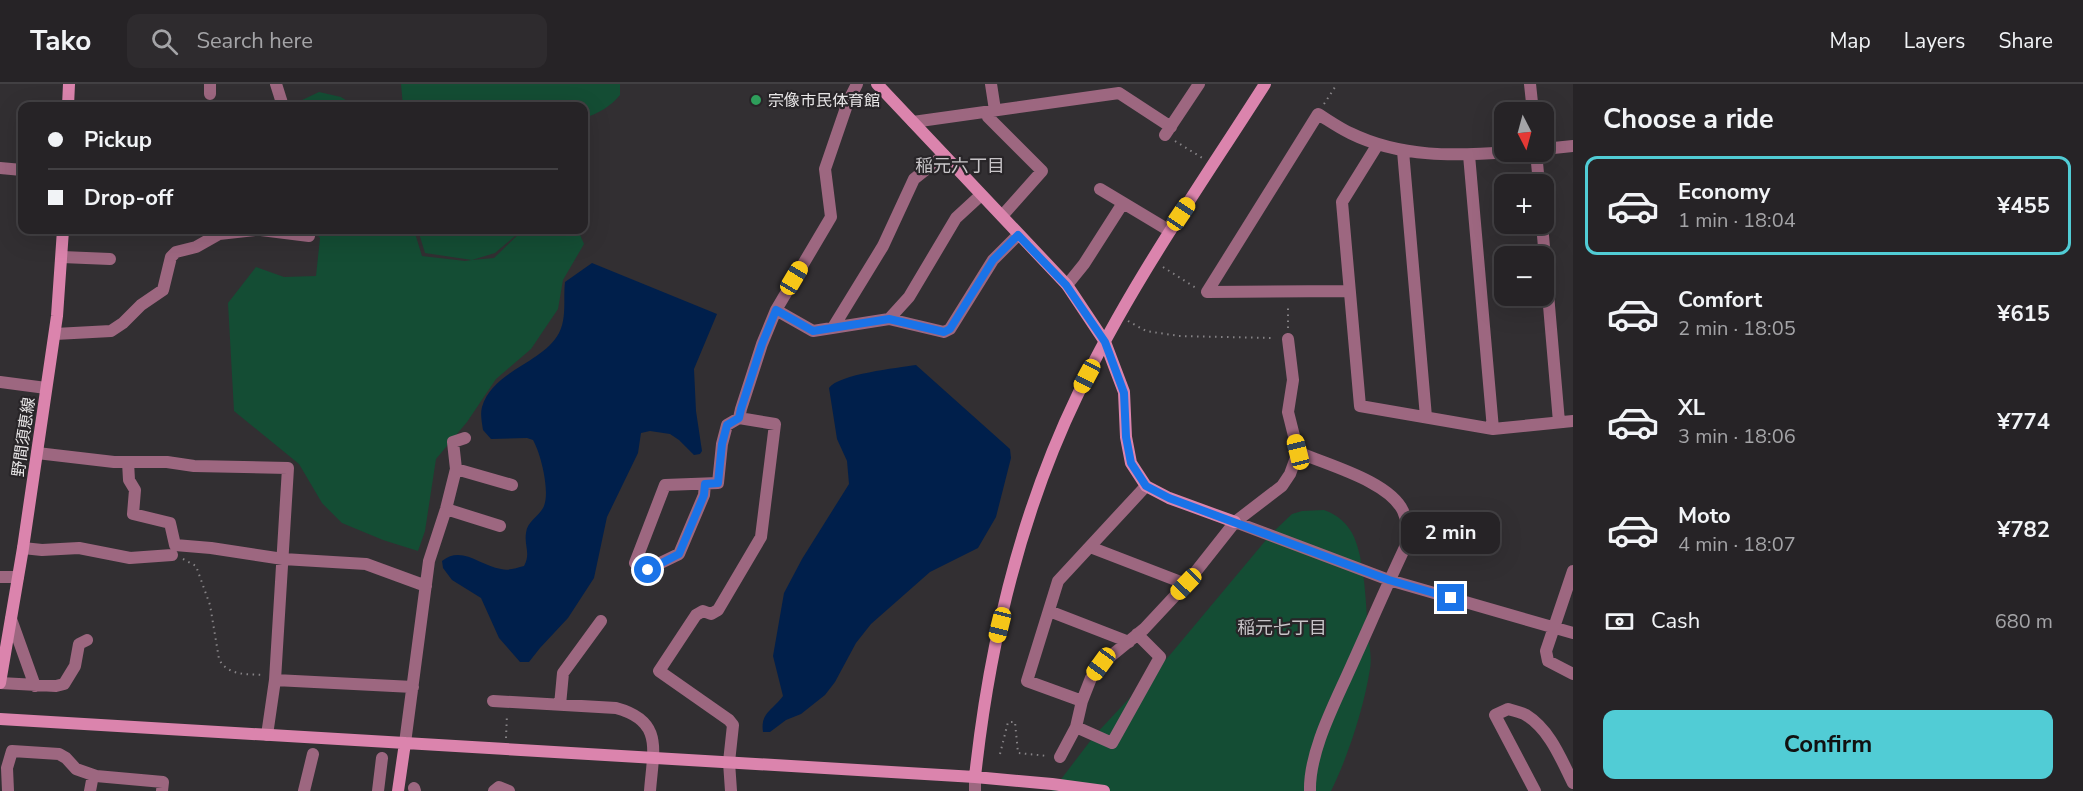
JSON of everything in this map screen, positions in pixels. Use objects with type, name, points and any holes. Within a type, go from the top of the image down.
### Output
[{"type":"street","points":[[68,102],[69,84]]},
{"type":"street","points":[[276,84],[282,102]]},
{"type":"street","points":[[739,418],[762,344],[776,310],[831,218],[825,168],[848,102],[857,84]]},
{"type":"street","points":[[876,84],[1066,285],[1105,342],[1124,393],[1129,457],[1146,486],[1169,498],[1389,580],[1573,633]]},
{"type":"street","points":[[991,84],[991,111],[988,117],[1042,171],[1002,216]]},
{"type":"street","points":[[913,122],[991,111],[1119,88],[1168,131],[1199,84]]},
{"type":"street","points":[[975,791],[990,665],[1024,534],[1058,437],[1119,316],[1170,231],[1265,84]]},
{"type":"street","points":[[1530,84],[1532,102]]},
{"type":"street","points":[[1207,292],[1318,114],[1349,133],[1403,151],[1438,156],[1494,153]]},
{"type":"street","points":[[1378,144],[1342,202],[1360,406],[1493,429],[1573,421]]},
{"type":"street","points":[[1554,148],[1573,146]]},
{"type":"street","points":[[1403,151],[1426,417]]},
{"type":"street","points":[[834,326],[883,246],[914,179],[944,155]]},
{"type":"street","points":[[1469,155],[1493,429]]},
{"type":"street","points":[[0,168],[18,170]]},
{"type":"street","points":[[1100,189],[1170,231]]},
{"type":"street","points":[[889,319],[909,297],[956,218],[981,195]]},
{"type":"street","points":[[1066,285],[1084,264],[1123,203]]},
{"type":"street","name":"野間須恵線","points":[[0,683],[55,334],[63,234]]},
{"type":"street","points":[[55,334],[111,331],[141,305],[163,290],[171,257],[176,252],[196,247],[219,234]]},
{"type":"street","points":[[293,234],[309,236]]},
{"type":"street","points":[[1543,234],[1559,422]]},
{"type":"street","points":[[776,310],[813,331],[889,319],[944,332],[950,329],[993,260],[1018,235]]},
{"type":"street","points":[[62,257],[110,259]]},
{"type":"street","points":[[1207,292],[1350,291]]},
{"type":"street","points":[[1060,757],[1076,727],[1082,701],[1091,678],[1101,664],[1133,638],[1186,584],[1236,522],[1282,486],[1290,474],[1298,452],[1288,412],[1293,380],[1288,339]]},
{"type":"street","points":[[0,382],[46,388]]},
{"type":"street","points":[[705,484],[704,495],[679,554],[648,570],[635,563],[665,485],[718,483],[722,444],[727,425],[739,418],[775,424],[761,537],[718,610],[711,614],[703,611],[696,615],[659,671],[733,725],[729,762],[731,791]]},
{"type":"street","points":[[398,791],[429,561],[456,469],[453,442],[465,438]]},
{"type":"street","points":[[1298,452],[1373,483],[1388,492],[1402,509],[1408,525],[1407,543],[1334,705],[1316,753],[1310,779],[1310,791]]},
{"type":"street","points":[[37,453],[194,466],[288,468],[275,678],[267,735]]},
{"type":"street","points":[[128,462],[129,480],[135,490],[133,514],[170,523],[175,545],[284,559],[366,564],[426,586]]},
{"type":"street","points":[[456,469],[512,485]]},
{"type":"street","points":[[1082,701],[1028,681],[1049,610],[1058,581],[1146,486]]},
{"type":"street","points":[[446,509],[500,526]]},
{"type":"street","points":[[1090,547],[1186,584]]},
{"type":"street","points":[[23,548],[42,550],[79,548],[130,558],[172,555]]},
{"type":"street","points":[[1573,570],[1546,651],[1548,661],[1573,674]]},
{"type":"street","points":[[0,577],[18,577]]},
{"type":"street","points":[[1049,610],[1133,638],[1160,657],[1112,743],[1076,727]]},
{"type":"street","points":[[11,619],[35,686]]},
{"type":"street","points":[[560,705],[562,673],[601,621]]},
{"type":"street","points":[[0,683],[35,686],[64,684],[75,666],[79,644],[87,640]]},
{"type":"street","points":[[275,678],[413,687]]},
{"type":"street","points":[[493,701],[616,708],[630,712],[642,719],[650,728],[652,737],[650,791]]},
{"type":"street","points":[[1534,791],[1495,715],[1508,708],[1526,715],[1542,728],[1573,783]]},
{"type":"street","points":[[0,719],[975,777],[1104,791]]},
{"type":"street","points":[[8,791],[7,768],[12,751],[59,754],[76,769],[93,775],[163,782],[162,791]]},
{"type":"street","points":[[304,791],[313,754]]},
{"type":"street","points":[[378,791],[382,758]]},
{"type":"street","points":[[90,791],[93,775]]},
{"type":"street","points":[[494,791],[499,787],[509,791]]},
{"type":"path","points":[[1318,114],[1336,84]]},
{"type":"path","points":[[1168,131],[1214,165]]},
{"type":"path","points":[[1152,260],[1202,292],[1207,292]]},
{"type":"path","points":[[1119,316],[1146,331],[1179,336],[1288,339],[1288,292]]},
{"type":"path","points":[[172,555],[196,566],[210,604],[219,659],[223,667],[236,673],[275,678]]},
{"type":"path","points":[[505,749],[508,702]]},
{"type":"path","points":[[1000,754],[1008,722],[1015,722],[1018,753],[1060,757]]},
{"type":"green space","points":[[401,84],[620,84],[620,95],[613,103],[588,116],[588,102],[403,102]]},
{"type":"green space","points":[[319,92],[341,97],[349,102],[299,102]]},
{"type":"green space","points":[[316,234],[415,234],[422,256],[465,261],[494,258],[519,234],[580,234],[584,244],[563,280],[558,309],[531,349],[496,379],[467,422],[436,459],[425,531],[418,551],[342,523],[322,503],[299,464],[234,411],[228,303],[256,267],[284,277],[316,276],[320,238]]},
{"type":"green space","points":[[419,234],[517,234],[495,253],[472,260],[425,253]]},
{"type":"green space","points":[[1324,510],[1334,514],[1346,524],[1358,547],[1371,660],[1355,732],[1331,791],[1052,791],[1094,736],[1169,656],[1271,534],[1292,514]]},
{"type":"water","points":[[592,263],[717,314],[694,369],[696,411],[702,451],[694,455],[670,434],[650,431],[641,433],[638,453],[607,517],[594,578],[568,618],[529,662],[520,662],[499,638],[481,598],[452,580],[443,568],[442,561],[457,555],[504,570],[524,566],[527,557],[527,529],[542,510],[546,499],[542,463],[533,440],[527,438],[491,439],[483,430],[482,407],[496,384],[551,344],[559,333],[563,321],[565,282]]},
{"type":"water","points":[[916,365],[1010,449],[1011,458],[996,517],[978,548],[930,572],[871,624],[856,643],[835,682],[825,695],[801,714],[786,720],[770,732],[763,732],[765,716],[783,696],[773,656],[784,593],[802,559],[849,484],[847,461],[837,439],[829,388],[835,383],[856,375]]},
{"type":"place","name":"宗像市民体育館","points":[[756,100]]},
{"type":"district","name":"稲元六丁目","points":[[960,166]]},
{"type":"district","name":"稲元七丁目","points":[[1282,628]]},
{"type":"route","points":[[648,570],[679,554],[704,495],[705,484],[718,483],[722,444],[727,425],[739,418],[762,344],[776,310],[813,331],[889,319],[944,332],[950,329],[993,260],[1018,235],[1066,285],[1105,342],[1124,393],[1127,451],[1131,463],[1146,486],[1169,498],[1389,580],[1451,598]]}]
